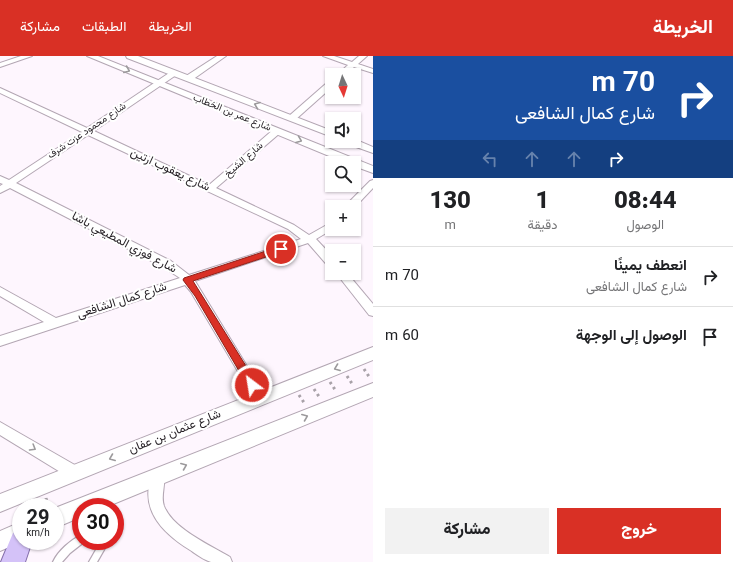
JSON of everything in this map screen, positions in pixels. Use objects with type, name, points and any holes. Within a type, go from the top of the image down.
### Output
[{"type":"main road","name":"شارع عثمان بن عفان","points":[[0,503],[373,353]]},
{"type":"main road","points":[[116,498],[158,477],[367,392]]},
{"type":"main road","points":[[0,541],[12,536]]},
{"type":"main road","points":[[13,562],[18,550]]},
{"type":"street","points":[[0,65],[28,56]]},
{"type":"street","name":"شارع عمر بن الخطاب","points":[[91,56],[373,170]]},
{"type":"street","name":"شارع عمر بن الخطاب","points":[[130,56],[325,131]]},
{"type":"street","points":[[188,78],[222,56]]},
{"type":"street","points":[[327,56],[373,72]]},
{"type":"street","points":[[349,68],[363,56]]},
{"type":"street","name":"شارع محمود عزت شرف","points":[[0,190],[5,181],[88,131],[174,73]]},
{"type":"street","points":[[292,118],[325,89]]},
{"type":"street","name":"شارع يعقوب ارتين","points":[[0,90],[291,227],[310,239],[325,255]]},
{"type":"street","name":"شارع الشيخ","points":[[210,189],[277,131]]},
{"type":"street","points":[[361,146],[373,150]]},
{"type":"street","name":"شارع فوزي المطيعي باشا","points":[[5,181],[167,264],[187,280],[198,294],[260,398]]},
{"type":"street","points":[[356,200],[373,183]]},
{"type":"street","name":"شارع كمال الشافعى","points":[[0,341],[310,239],[325,229]]},
{"type":"street","points":[[347,280],[373,312]]},
{"type":"street","points":[[0,291],[55,323]]},
{"type":"street","points":[[0,428],[75,473]]},
{"type":"street","points":[[158,477],[155,489],[155,501],[159,513],[166,524],[176,533],[225,562]]},
{"type":"lane","points":[[56,562],[72,546]]},
{"type":"lane","points":[[93,562],[100,550]]},
{"type":"path","points":[[340,366],[367,392]]},
{"type":"path","points":[[308,379],[328,408]]},
{"type":"path","points":[[308,379],[328,408]]},
{"type":"path","points":[[308,379],[328,408]]},
{"type":"route","points":[[252,385],[198,294],[187,280],[281,249]]}]
